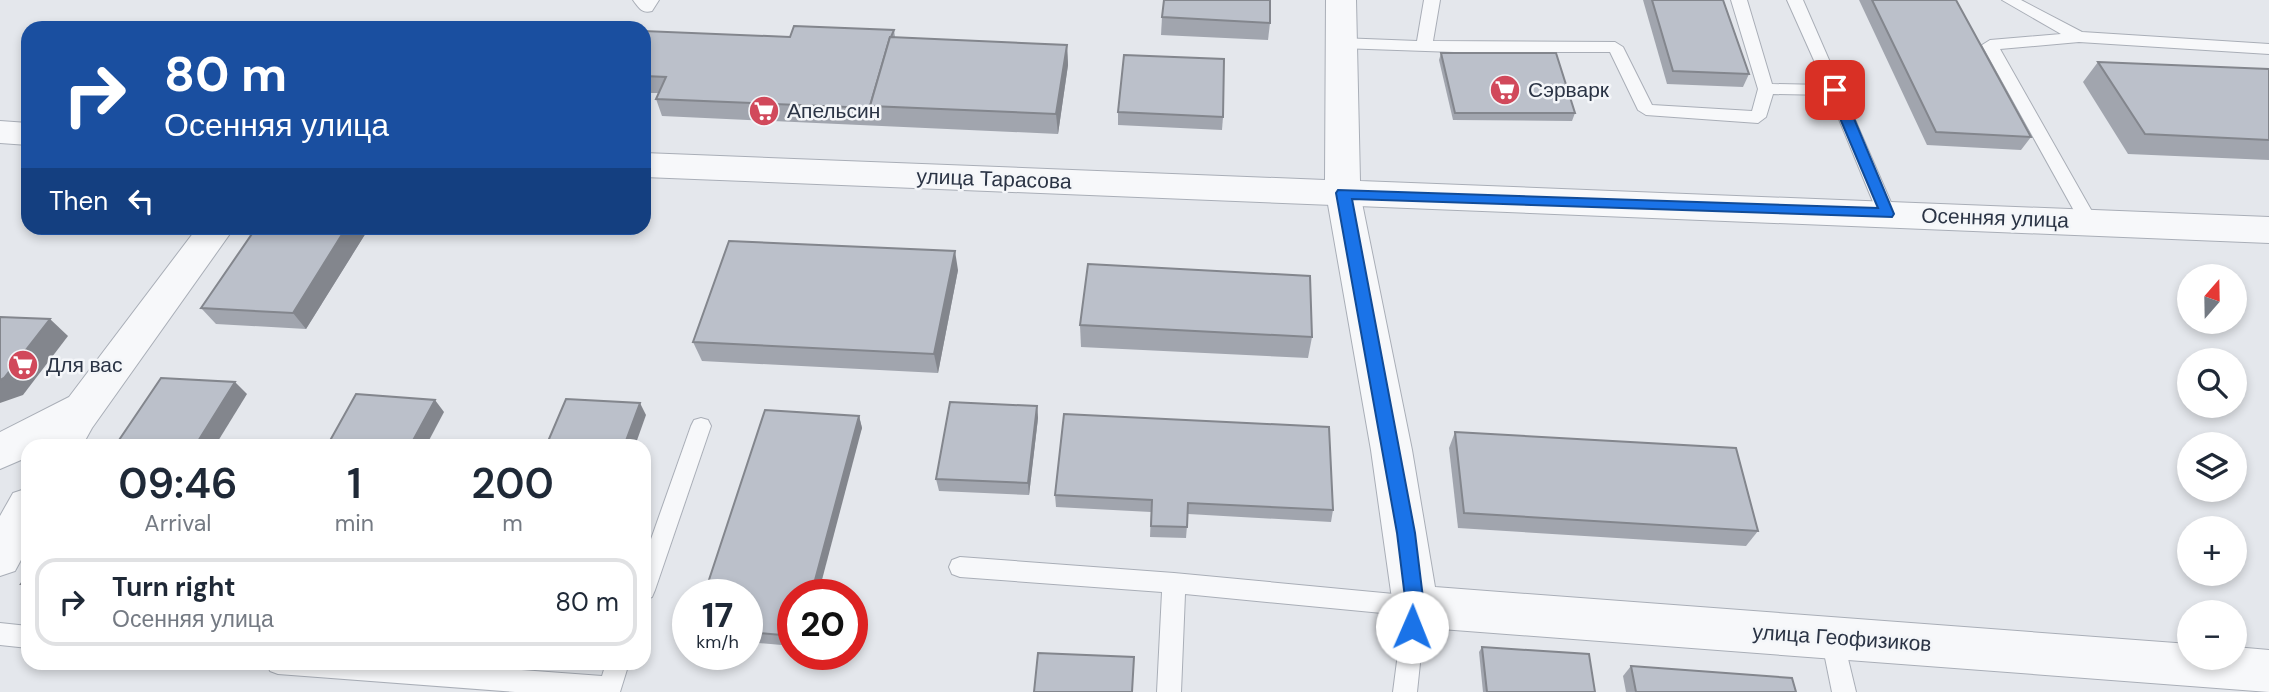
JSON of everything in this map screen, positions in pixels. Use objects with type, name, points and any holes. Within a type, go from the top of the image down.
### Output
[{"type":"street","points":[[1341,0],[1343,193],[1406,533],[1415,606]]},
{"type":"street","points":[[0,132],[21,134]]},
{"type":"street","name":"улица Тарасова","points":[[651,165],[1343,193]]},
{"type":"street","name":"Осенняя улица","points":[[1343,193],[2269,230]]},
{"type":"street","points":[[65,439],[83,409],[211,235]]},
{"type":"street","points":[[25,439],[83,409]]},
{"type":"street","points":[[0,452],[21,441]]},
{"type":"street","points":[[0,557],[21,519]]},
{"type":"street","name":"улица Геофизиков","points":[[1415,606],[1832,638],[2264,678]]},
{"type":"lane","points":[[641,0],[647,8],[651,0]]},
{"type":"lane","points":[[1424,46],[1432,0]]},
{"type":"lane","points":[[1340,43],[1615,47],[1646,110],[1758,117],[1766,89],[1739,0]]},
{"type":"lane","points":[[1795,0],[1887,214]]},
{"type":"lane","points":[[2010,0],[2079,37]]},
{"type":"lane","points":[[2089,222],[1990,45],[2079,37],[2269,49]]},
{"type":"lane","points":[[1766,89],[1835,90]]},
{"type":"lane","points":[[651,570],[701,426]]},
{"type":"lane","points":[[960,566],[1415,606],[1405,692]]},
{"type":"lane","points":[[1169,692],[1174,583]]},
{"type":"lane","points":[[0,634],[21,636]]},
{"type":"lane","points":[[1832,638],[1844,692]]},
{"type":"lane","points":[[371,670],[610,688],[616,670]]},
{"type":"building","points":[[1164,0],[1270,0],[1270,23],[1162,17]]},
{"type":"building","points":[[1652,0],[1723,0],[1749,74],[1673,71]]},
{"type":"building","points":[[1872,0],[1956,0],[2031,137],[1936,132]]},
{"type":"building","points":[[794,26],[894,30],[871,108],[656,99],[666,77],[651,76],[651,31],[790,37]]},
{"type":"building","points":[[890,37],[1067,45],[1056,114],[870,106]]},
{"type":"building","name":"Сэрварк","points":[[1441,53],[1556,53],[1575,113],[1455,113]]},
{"type":"building","points":[[1124,55],[1224,59],[1223,117],[1118,112]]},
{"type":"building","points":[[2098,62],[2269,69],[2269,140],[2145,134]]},
{"type":"building","points":[[251,235],[342,235],[293,313],[201,308]]},
{"type":"building","points":[[729,241],[955,251],[934,354],[693,342]]},
{"type":"building","points":[[1088,264],[1310,276],[1312,337],[1080,325]]},
{"type":"building","points":[[0,317],[50,319],[0,380]]},
{"type":"building","points":[[161,378],[235,382],[199,439],[120,439]]},
{"type":"building","points":[[356,394],[435,400],[414,439],[331,439]]},
{"type":"building","points":[[566,399],[640,403],[627,439],[549,439]]},
{"type":"building","points":[[950,402],[1037,406],[1028,483],[936,479]]},
{"type":"building","points":[[765,410],[859,416],[815,579],[777,579],[777,635],[763,633],[763,579],[709,579]]},
{"type":"building","points":[[1064,414],[1329,427],[1333,510],[1188,503],[1187,527],[1151,526],[1152,500],[1055,495]]},
{"type":"building","points":[[1455,432],[1736,448],[1758,531],[1464,513]]},
{"type":"building","points":[[1482,647],[1589,654],[1595,692],[1487,692]]},
{"type":"building","points":[[1038,653],[1134,657],[1132,692],[1034,692]]},
{"type":"building","points":[[1631,666],[1792,678],[1796,692],[1636,692]]},
{"type":"place","name":"Сэрварк","points":[[1505,90]]},
{"type":"place","name":"Апельсин","points":[[764,111]]},
{"type":"place","name":"Для вас","points":[[23,365]]},
{"type":"route","points":[[1412,627],[1415,606],[1406,533],[1343,193],[1887,214],[1835,90]]}]
